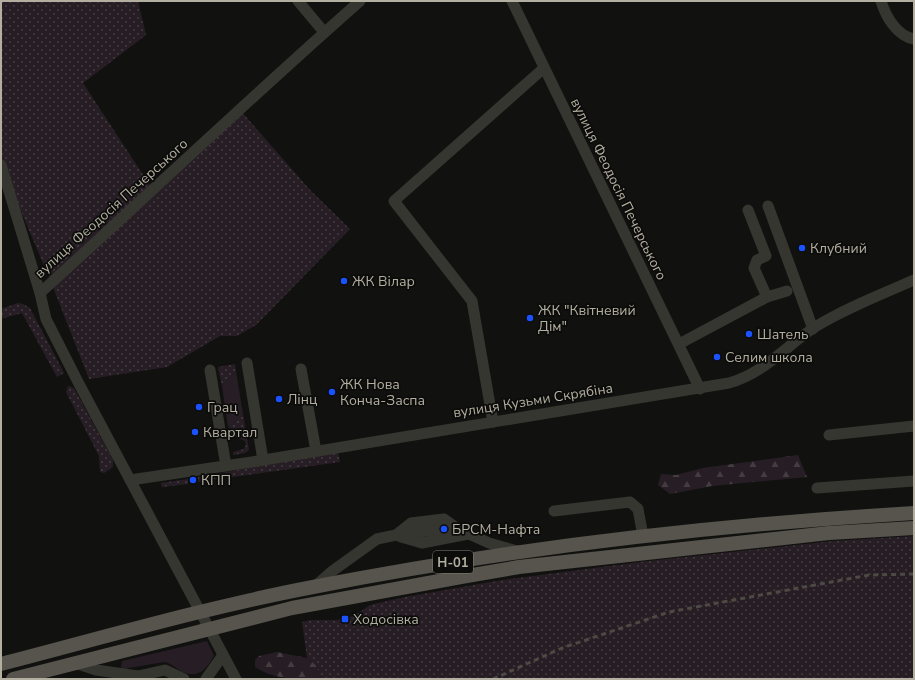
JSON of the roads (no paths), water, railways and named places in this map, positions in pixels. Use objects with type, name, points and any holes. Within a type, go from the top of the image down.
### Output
[{"type":"main road","name":"Н-01","points":[[1,664],[199,611],[314,587],[519,552],[643,536],[830,518],[914,513]]},
{"type":"main road","name":"Н-01","points":[[13,679],[292,608],[519,567],[828,533],[914,528]]},
{"type":"street","points":[[298,1],[324,32]]},
{"type":"street","name":"вулиця Феодосія Печерського","points":[[236,679],[46,319],[40,293],[153,190],[266,83],[360,1]]},
{"type":"street","name":"вулиця Феодосія Печерського","points":[[512,1],[700,389]]},
{"type":"street","points":[[881,1],[891,22],[905,37],[914,39]]},
{"type":"street","points":[[493,422],[472,301],[394,201],[544,68]]},
{"type":"street","points":[[1,165],[40,293]]},
{"type":"street","points":[[768,206],[813,329]]},
{"type":"street","points":[[748,210],[766,256],[757,260],[754,268],[767,297]]},
{"type":"street","name":"вулиця Кузьми Скрябіна","points":[[130,480],[226,466],[729,383],[750,376],[813,329],[836,314],[914,280]]},
{"type":"street","points":[[679,344],[767,297],[787,291]]},
{"type":"street","points":[[247,363],[263,460]]},
{"type":"street","points":[[301,369],[316,451]]},
{"type":"street","points":[[210,370],[226,466]]},
{"type":"street","points":[[828,435],[914,426]]},
{"type":"street","points":[[817,488],[914,481]]},
{"type":"street","points":[[554,511],[630,502],[638,509],[643,536]]},
{"type":"street","points":[[314,587],[331,572],[377,539],[396,535],[434,530],[458,529],[489,543],[519,552]]},
{"type":"street","points":[[396,535],[422,543],[468,534]]},
{"type":"street","points":[[206,679],[223,655]]},
{"type":"street","points":[[75,663],[96,670],[138,678],[165,670],[184,679]]},
{"type":"railway","points":[[493,679],[562,648],[669,612],[869,575],[914,574]]},
{"type":"place","name":"Клубний","points":[[802,248]]},
{"type":"place","name":"ЖК Вілар","points":[[344,281]]},
{"type":"place","name":"ЖК \"Квітневий Дім\"","points":[[530,318]]},
{"type":"place","name":"Шатель","points":[[749,334]]},
{"type":"place","name":"Селим школа","points":[[717,357]]},
{"type":"place","name":"ЖК Нова Конча-Заспа","points":[[332,392]]},
{"type":"place","name":"Лінц","points":[[279,399]]},
{"type":"place","name":"Грац","points":[[199,407]]},
{"type":"place","name":"Квартал","points":[[195,432]]},
{"type":"place","name":"КПП","points":[[193,480]]},
{"type":"place","name":"БРСМ-Нафта","points":[[444,529]]},
{"type":"place","name":"Ходосівка","points":[[345,619]]}]
